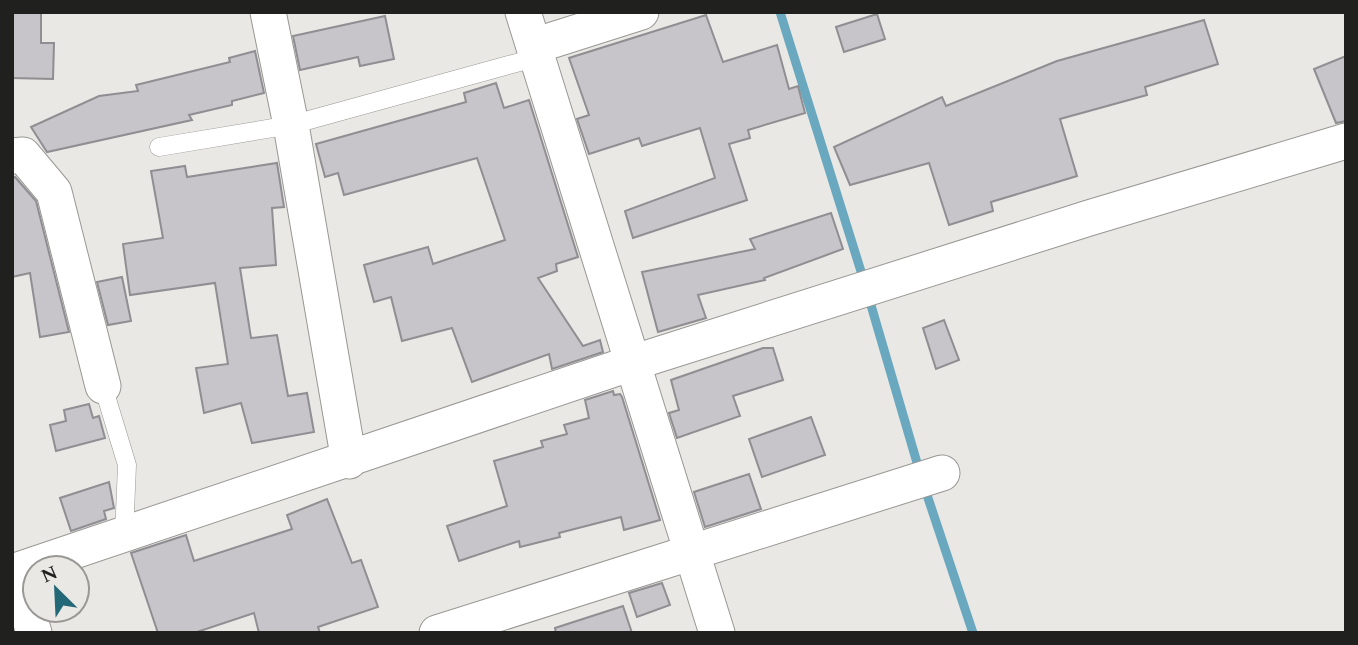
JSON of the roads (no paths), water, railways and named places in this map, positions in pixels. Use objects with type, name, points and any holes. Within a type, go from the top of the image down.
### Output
[{"type":"street","points":[[268,12],[291,125],[348,461]]},
{"type":"street","points":[[523,12],[718,633]]},
{"type":"street","points":[[536,52],[641,12]]},
{"type":"street","points":[[34,633],[14,572],[635,362],[1089,218],[1346,141]]},
{"type":"street","points":[[12,156],[23,155],[54,192],[103,386]]},
{"type":"street","points":[[437,633],[942,473]]},
{"type":"lane","points":[[159,147],[291,125],[536,52]]},
{"type":"lane","points":[[103,386],[127,465],[124,536]]},
{"type":"waterway","points":[[780,12],[864,281]]},
{"type":"waterway","points":[[868,295],[920,473]]},
{"type":"waterway","points":[[924,486],[973,633]]}]
